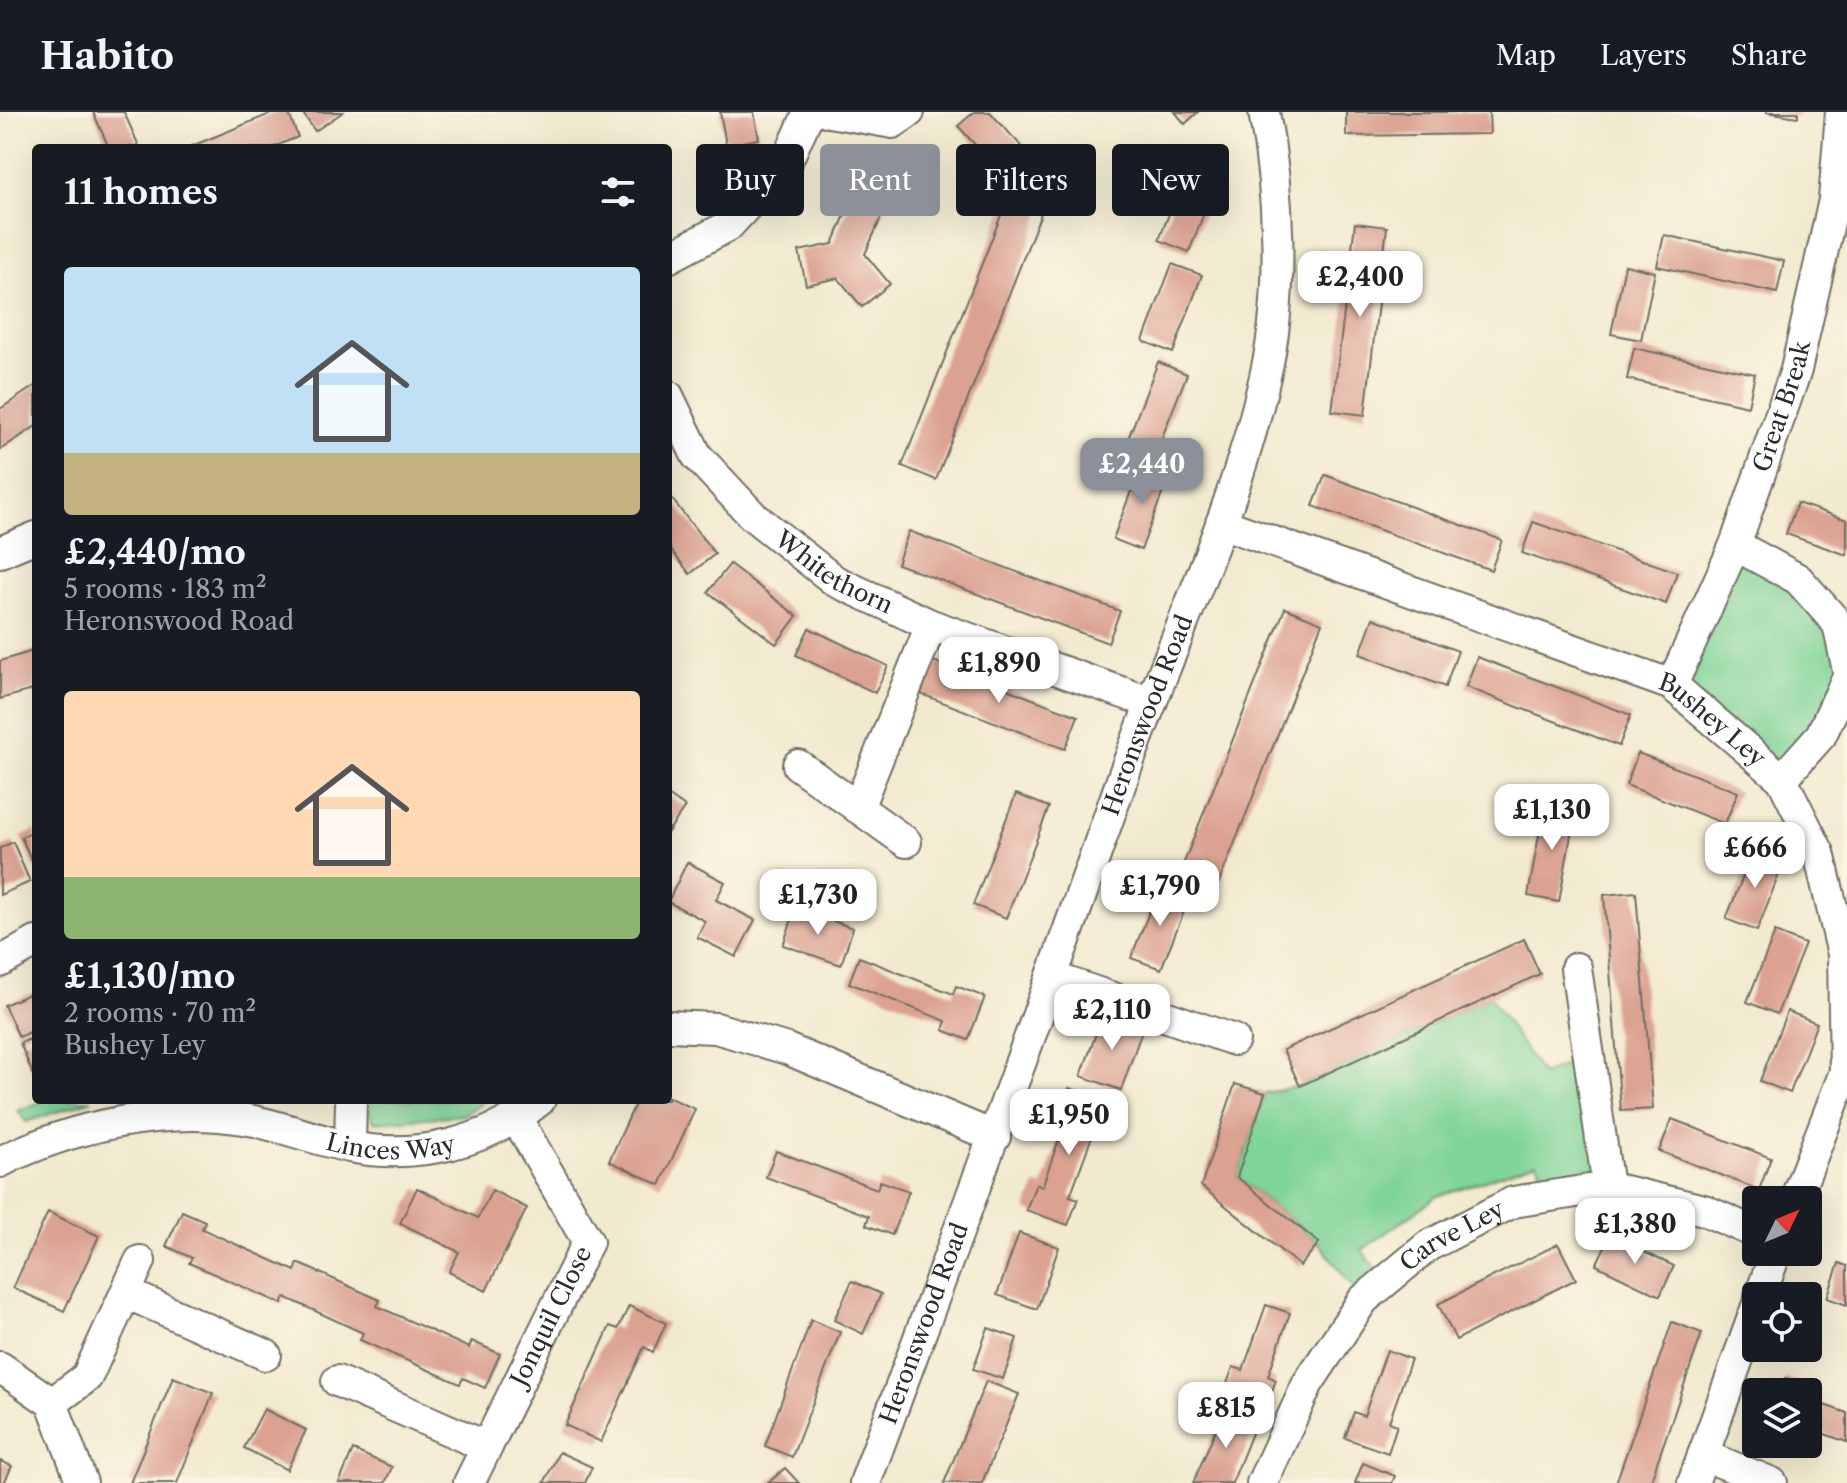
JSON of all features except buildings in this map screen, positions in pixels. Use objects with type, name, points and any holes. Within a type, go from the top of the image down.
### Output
[{"type":"street","points":[[672,256],[728,226],[786,163],[809,112]]},
{"type":"street","points":[[829,112],[893,123],[909,112]]},
{"type":"street","name":"Heronswood Road","points":[[865,1483],[995,1137],[1149,702],[1221,523],[1267,370],[1278,248],[1271,147],[1264,112]]},
{"type":"street","name":"Great Break","points":[[1672,685],[1735,545],[1796,370],[1834,200],[1841,112]]},
{"type":"street","name":"Whitethorn","points":[[672,404],[697,456],[753,516],[835,581],[931,625],[1149,702]]},
{"type":"street","name":"Bushey Ley","points":[[1221,523],[1672,685],[1782,779],[1819,853],[1843,954],[1845,1072],[1800,1186]]},
{"type":"street","points":[[0,552],[32,539]]},
{"type":"street","points":[[1735,545],[1798,579],[1838,624],[1847,666]]},
{"type":"street","points":[[858,808],[931,625]]},
{"type":"street","points":[[1782,779],[1821,735],[1847,679]]},
{"type":"street","points":[[798,765],[906,842]]},
{"type":"street","points":[[0,962],[32,944]]},
{"type":"street","points":[[1576,968],[1608,1187]]},
{"type":"street","points":[[1052,977],[1234,1040]]},
{"type":"street","points":[[672,1026],[716,1028],[787,1049],[995,1137]]},
{"type":"street","points":[[350,1147],[351,1104]]},
{"type":"street","name":"Linces Way","points":[[1,1159],[82,1129],[152,1117],[242,1119],[350,1147],[404,1153],[449,1146],[528,1109]]},
{"type":"street","name":"Jonquil Close","points":[[471,1480],[588,1242],[528,1109]]},
{"type":"street","name":"Carve Ley","points":[[1262,1483],[1308,1383],[1363,1300],[1428,1246],[1513,1202],[1608,1187],[1704,1210],[1742,1227]]},
{"type":"street","points":[[52,1403],[87,1377],[140,1261]]},
{"type":"street","points":[[126,1293],[266,1355]]},
{"type":"street","points":[[1742,1348],[1698,1469],[1772,1483]]},
{"type":"street","points":[[0,1367],[52,1403],[82,1483]]},
{"type":"street","points":[[337,1381],[487,1447]]},
{"type":"green space","points":[[1735,545],[1798,579],[1847,666],[1782,779],[1672,685]]},
{"type":"green space","points":[[1490,997],[1542,1075],[1588,1055],[1608,1187],[1551,1196],[1537,1162],[1436,1197],[1362,1250],[1385,1282],[1363,1300],[1319,1243],[1237,1177],[1265,1093],[1300,1086]]},
{"type":"green space","points":[[35,1104],[80,1104],[26,1122],[18,1111]]},
{"type":"green space","points":[[370,1104],[480,1104],[464,1115],[374,1122],[369,1112]]}]
